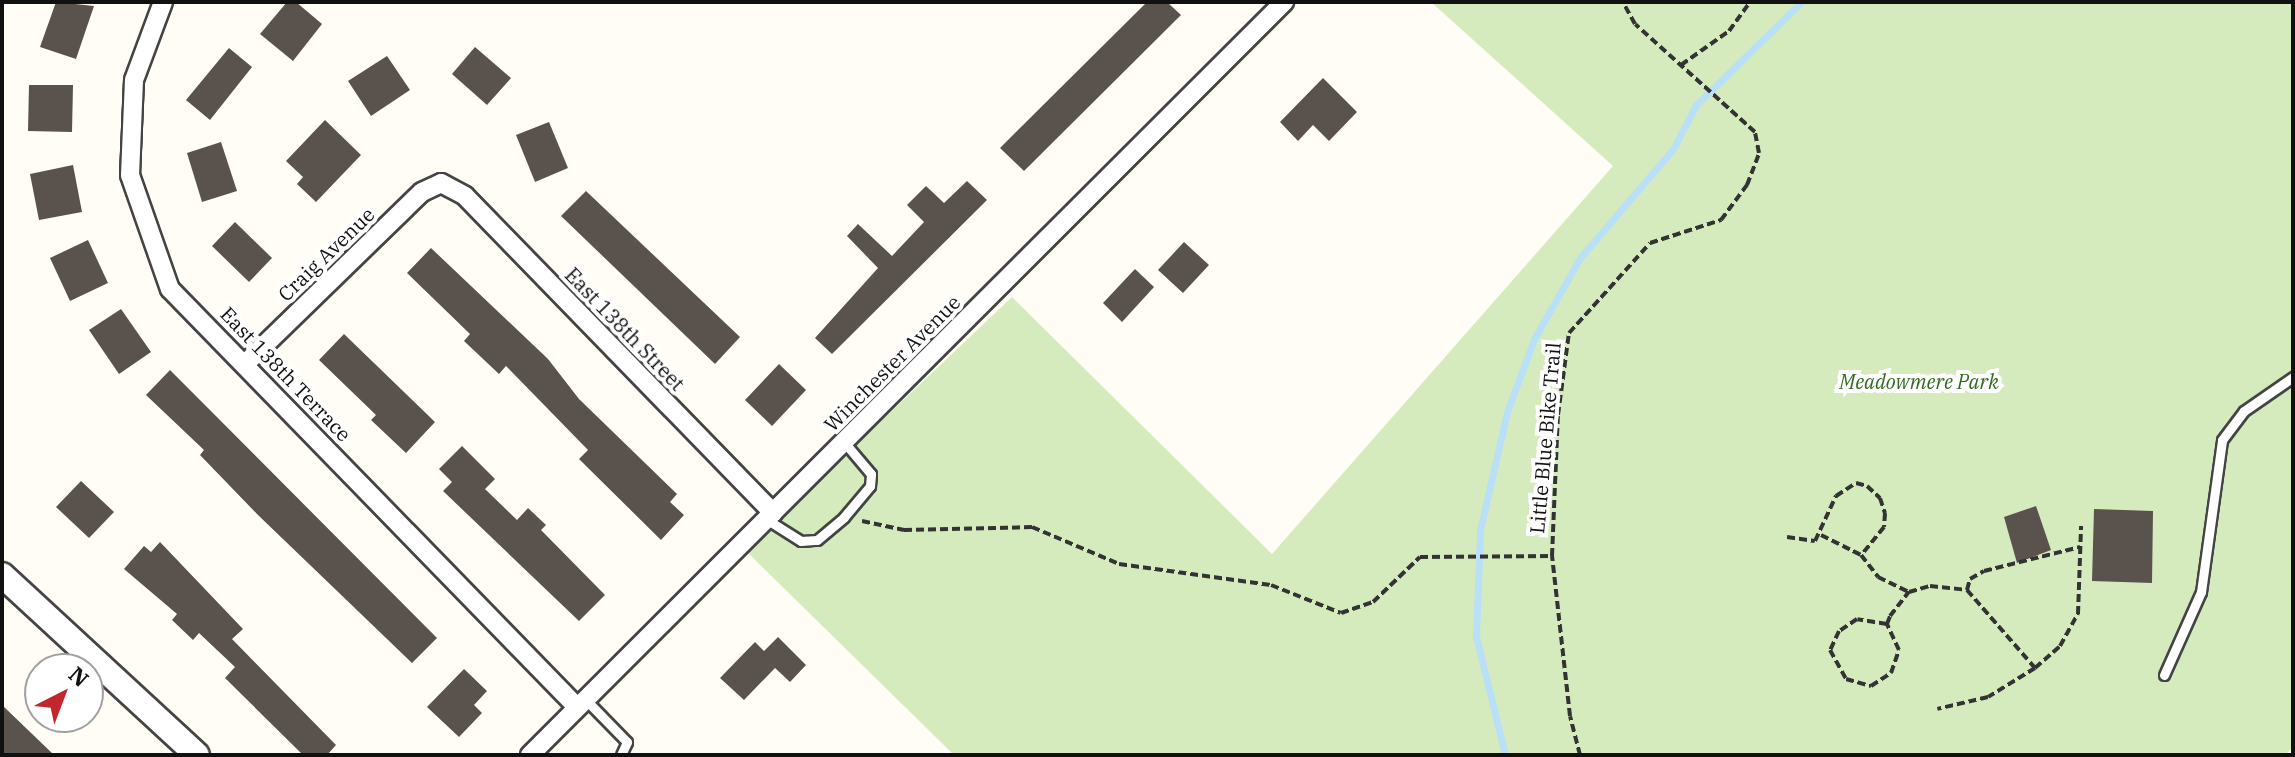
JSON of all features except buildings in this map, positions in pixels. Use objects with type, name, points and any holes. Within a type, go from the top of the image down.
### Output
[{"type":"street","name":"East 138th Terrace","points":[[163,2],[134,80],[130,175],[170,289],[581,703]]},
{"type":"street","name":"Winchester Avenue","points":[[530,755],[1284,2]]},
{"type":"street","name":"Craig Avenue","points":[[246,363],[422,192],[441,183]]},
{"type":"street","name":"East 138th Street","points":[[441,183],[465,196],[769,516]]},
{"type":"street","points":[[2,575],[197,755]]},
{"type":"lane","points":[[2164,675],[2201,592],[2212,482],[2222,440],[2244,411],[2293,377]]},
{"type":"lane","points":[[769,516],[801,541],[817,540],[844,517],[870,486],[871,474],[844,442]]},
{"type":"lane","points":[[581,703],[627,742],[621,755]]},
{"type":"path","name":"Little Blue Bike Trail","points":[[1580,755],[1552,556],[1558,415],[1569,333],[1650,243],[1721,220],[1747,185],[1759,153],[1755,132],[1635,24],[1623,2]]},
{"type":"path","points":[[1681,65],[1729,31],[1750,2]]},
{"type":"path","points":[[1787,537],[1815,541],[1821,535],[1836,496],[1856,483],[1867,486],[1880,498],[1885,513],[1884,527],[1861,555]]},
{"type":"path","name":"Little Blue Bike Trail","points":[[844,517],[904,530],[1032,527],[1119,564],[1271,585],[1341,613],[1373,602],[1420,557],[1517,559],[1552,556]]},
{"type":"path","points":[[1937,709],[1988,697],[2035,668],[2060,646],[2078,614],[2081,526]]},
{"type":"path","points":[[1821,535],[1861,555],[1878,577],[1909,592]]},
{"type":"path","points":[[1967,590],[1970,579],[1984,571],[2080,547]]},
{"type":"path","points":[[1887,624],[1909,592],[1930,586],[1967,590],[2035,668]]},
{"type":"path","points":[[1857,619],[1887,624],[1899,650],[1891,673],[1871,686],[1846,679],[1832,661],[1830,650],[1839,631],[1857,619]]},
{"type":"green space","name":"Meadowmere Park","points":[[1431,2],[2293,2],[2293,747],[2285,755],[954,755],[745,550],[1012,297],[1272,554],[1613,166]]},
{"type":"waterway","points":[[1505,755],[1476,636],[1480,530],[1507,412],[1534,339],[1580,258],[1673,149],[1696,105],[1801,2]]}]
